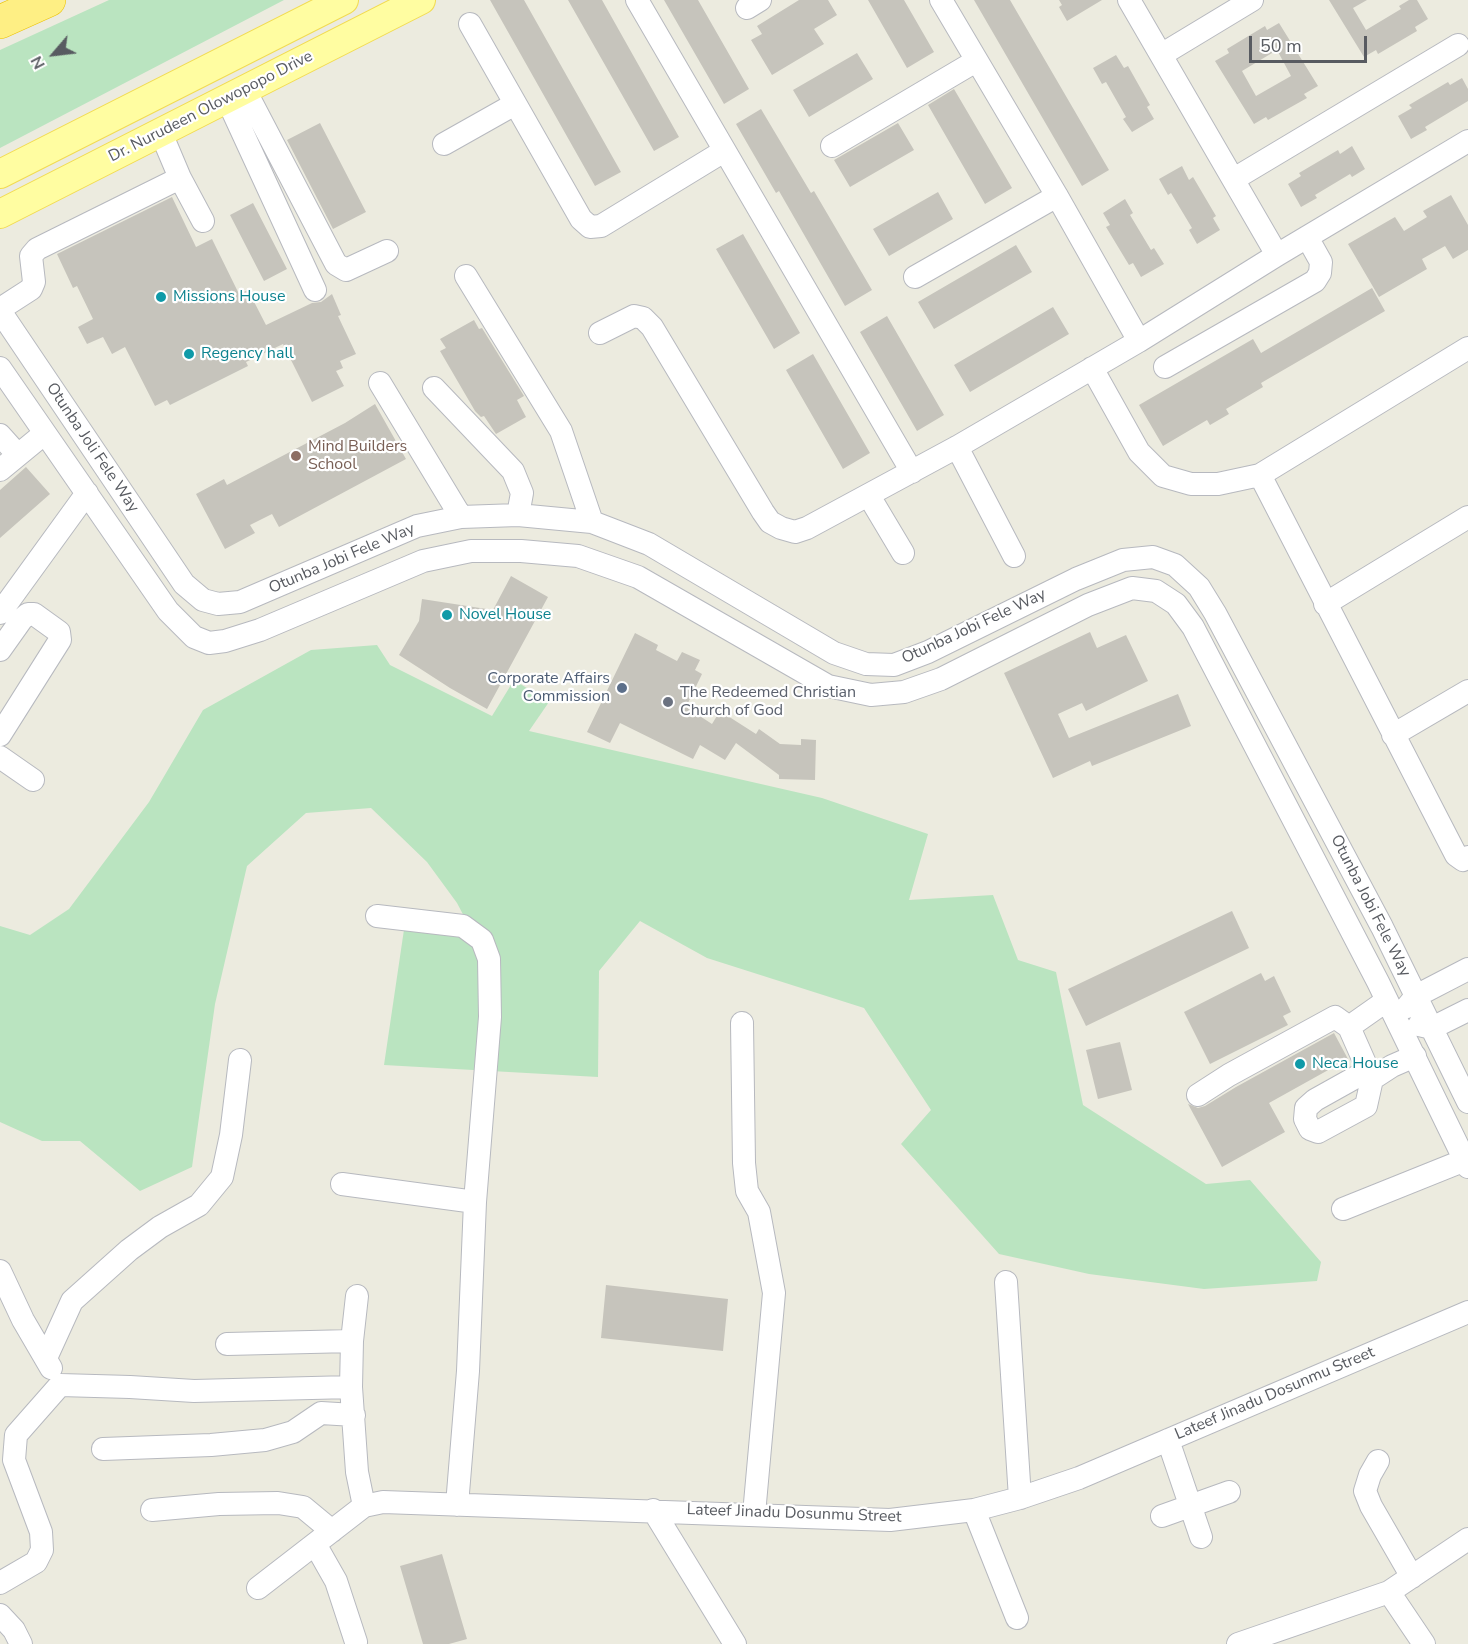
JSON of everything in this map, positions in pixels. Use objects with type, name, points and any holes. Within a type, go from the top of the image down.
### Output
[{"type":"highway","points":[[0,22],[49,0]]},
{"type":"main road","points":[[0,174],[344,0]]},
{"type":"main road","name":"Dr. Nurudeen Olowopopo Drive","points":[[0,214],[421,0]]},
{"type":"street","points":[[637,0],[912,472]]},
{"type":"street","points":[[941,0],[1057,196],[1139,341]]},
{"type":"street","points":[[1129,0],[1277,255]]},
{"type":"street","points":[[1161,55],[1252,0]]},
{"type":"street","points":[[470,24],[581,219],[590,227],[601,226],[724,151]]},
{"type":"street","points":[[1234,179],[1458,45]]},
{"type":"street","points":[[832,146],[976,61]]},
{"type":"street","points":[[236,94],[336,264],[346,270],[387,251]]},
{"type":"street","points":[[236,94],[315,290]]},
{"type":"street","points":[[444,144],[515,104]]},
{"type":"street","points":[[161,133],[180,178],[204,221]]},
{"type":"street","points":[[600,333],[634,316],[643,318],[647,322],[770,522],[795,532],[869,496],[957,447],[1139,341],[1277,255],[1468,141]]},
{"type":"street","points":[[0,310],[31,288],[34,282],[31,256],[37,249],[180,178]]},
{"type":"street","points":[[915,277],[1057,196]]},
{"type":"street","points":[[1165,367],[1315,281],[1320,273],[1321,262],[1307,237]]},
{"type":"street","points":[[466,276],[561,431],[592,522]]},
{"type":"street","name":"Otunba Joli Fele Way","points":[[0,310],[184,584]]},
{"type":"street","points":[[1092,368],[1139,452],[1163,476],[1191,484],[1218,483],[1260,475],[1468,348]]},
{"type":"street","name":"Otunba Joli Fele Way","points":[[0,368],[168,611]]},
{"type":"street","points":[[380,383],[461,517]]},
{"type":"street","points":[[434,388],[513,471],[522,493],[518,515]]},
{"type":"street","points":[[0,470],[18,455],[62,403]]},
{"type":"street","points":[[0,435],[18,455]]},
{"type":"street","points":[[957,447],[1014,556]]},
{"type":"street","points":[[1260,475],[1456,855],[1463,860],[1468,857]]},
{"type":"street","points":[[0,613],[87,493]]},
{"type":"street","points":[[869,496],[903,553]]},
{"type":"street","name":"Otunba Jobi Fele Way","points":[[184,584],[203,600],[218,604],[240,602],[417,526],[461,517],[518,515],[592,522],[649,544],[834,652],[866,664],[894,665],[928,652],[1076,579],[1123,560],[1153,557],[1176,565],[1199,587],[1215,613],[1377,917],[1468,1102]]},
{"type":"street","points":[[1325,604],[1468,517]]},
{"type":"street","name":"Otunba Jobi Fele Way","points":[[168,611],[194,637],[209,643],[225,641],[260,630],[423,561],[471,551],[521,551],[578,555],[638,577],[828,686],[871,695],[904,692],[941,679],[1088,605],[1132,588],[1156,591],[1176,604],[1193,627],[1378,982],[1466,1163]]},
{"type":"street","points":[[0,650],[28,614],[34,614],[59,632],[60,640],[0,735]]},
{"type":"street","points":[[983,624],[996,650]]},
{"type":"street","points":[[1394,735],[1468,691]]},
{"type":"street","points":[[0,757],[33,780]]},
{"type":"street","points":[[377,916],[463,926],[482,940],[489,958],[490,1017],[476,1202],[468,1371],[457,1505]]},
{"type":"street","points":[[1349,1027],[1392,1011],[1468,969]]},
{"type":"street","points":[[1392,1011],[1432,1028],[1468,1010]]},
{"type":"street","points":[[1197,1095],[1335,1017],[1349,1027],[1372,1079],[1366,1106],[1318,1132],[1310,1129],[1305,1119],[1306,1108],[1315,1100],[1358,1076],[1372,1079],[1392,1066],[1415,1056]]},
{"type":"street","points":[[742,1023],[744,1163],[747,1191],[759,1212],[774,1293],[754,1514]]},
{"type":"street","points":[[46,1358],[72,1301],[129,1250],[160,1227],[199,1205],[222,1177],[231,1136],[240,1060]]},
{"type":"street","points":[[1336,1089],[1338,1121]]},
{"type":"street","points":[[1343,1209],[1466,1163]]},
{"type":"street","points":[[342,1184],[476,1202]]},
{"type":"street","points":[[0,1271],[23,1320],[60,1385]]},
{"type":"street","points":[[1006,1282],[1020,1498]]},
{"type":"street","points":[[258,1588],[364,1506],[357,1472],[351,1387],[352,1341],[357,1296]]},
{"type":"street","name":"Lateef Jinadu Dosunmu Street","points":[[364,1506],[383,1502],[890,1520],[974,1510],[1020,1498],[1078,1478],[1468,1312]]},
{"type":"street","points":[[227,1344],[352,1341]]},
{"type":"street","points":[[60,1385],[194,1391],[351,1387]]},
{"type":"street","points":[[0,1583],[36,1562],[42,1550],[41,1532],[14,1460],[16,1435],[60,1385]]},
{"type":"street","points":[[104,1449],[265,1440],[293,1432],[321,1413],[354,1415]]},
{"type":"street","points":[[1168,1440],[1201,1537]]},
{"type":"street","points":[[1378,1461],[1365,1491],[1371,1506],[1412,1577]]},
{"type":"street","points":[[1162,1516],[1229,1492]]},
{"type":"street","points":[[152,1510],[219,1504],[278,1503],[303,1507],[324,1537],[356,1642]]},
{"type":"street","points":[[652,1510],[735,1644]]},
{"type":"street","points":[[974,1510],[1017,1618]]},
{"type":"street","points":[[1238,1644],[1389,1592],[1468,1539]]},
{"type":"street","points":[[1389,1592],[1418,1642]]},
{"type":"green space","points":[[109,0],[284,0],[0,148],[0,50]]},
{"type":"green space","points":[[377,645],[390,665],[492,716],[514,680],[549,702],[529,731],[822,798],[928,834],[909,900],[993,895],[1018,960],[1056,972],[1083,1105],[1206,1184],[1250,1180],[1321,1262],[1317,1281],[1204,1289],[1089,1274],[999,1254],[901,1144],[931,1110],[864,1008],[707,958],[640,921],[599,971],[598,1077],[384,1065],[406,916],[467,922],[457,903],[427,862],[371,808],[306,813],[247,866],[215,1004],[192,1167],[140,1191],[80,1141],[42,1141],[0,1122],[0,926],[30,935],[69,909],[149,802],[203,710],[311,650]]},
{"type":"building","points":[[490,0],[524,0],[621,172],[595,186]]},
{"type":"building","points":[[568,0],[602,0],[679,137],[654,151]]},
{"type":"building","points":[[664,0],[698,0],[749,89],[724,104]]},
{"type":"building","points":[[799,0],[828,0],[837,15],[814,29],[824,44],[772,75],[751,40],[762,34],[757,26]]},
{"type":"building","points":[[868,0],[904,0],[934,52],[907,68]]},
{"type":"building","points":[[974,0],[1010,0],[1109,170],[1082,186]]},
{"type":"building","points":[[1059,0],[1102,0],[1067,21],[1059,7],[1062,5]]},
{"type":"building","points":[[1329,0],[1367,0],[1353,8],[1366,30],[1401,9],[1399,6],[1409,0],[1417,0],[1428,19],[1415,27],[1417,31],[1378,54],[1376,50],[1364,57]]},
{"type":"building","points":[[1279,23],[1318,86],[1304,94],[1307,98],[1268,120],[1266,117],[1254,124],[1215,61],[1229,53],[1227,49],[1265,26],[1267,30]],"holes":[[[1277,50],[1291,76],[1256,96],[1242,71]]]},
{"type":"building","points":[[857,53],[873,79],[809,117],[793,90]]},
{"type":"building","points":[[1116,55],[1124,68],[1128,66],[1150,105],[1147,107],[1154,119],[1132,132],[1123,119],[1126,117],[1106,82],[1102,84],[1093,68]]},
{"type":"building","points":[[1462,78],[1468,89],[1468,101],[1425,127],[1427,130],[1411,139],[1398,116],[1412,108],[1409,105],[1448,82],[1450,85]]},
{"type":"building","points":[[954,89],[1012,188],[985,204],[928,105]]},
{"type":"building","points":[[761,109],[811,193],[814,191],[872,290],[845,306],[779,191],[776,193],[736,124]]},
{"type":"building","points":[[320,123],[366,212],[333,229],[287,140]]},
{"type":"building","points":[[898,123],[914,150],[850,187],[834,160]]},
{"type":"building","points":[[1352,146],[1365,169],[1352,177],[1350,174],[1315,195],[1317,198],[1301,207],[1288,184],[1301,176],[1299,173],[1338,150],[1340,154]]},
{"type":"building","points":[[1182,166],[1189,180],[1193,177],[1216,216],[1213,218],[1220,230],[1197,244],[1189,230],[1192,228],[1171,193],[1168,195],[1159,179]]},
{"type":"building","points":[[938,192],[953,219],[889,256],[873,229]]},
{"type":"building","points":[[1451,195],[1468,225],[1468,250],[1453,259],[1445,246],[1422,259],[1427,269],[1379,297],[1348,244],[1395,217],[1404,231],[1427,217],[1423,211]]},
{"type":"building","points":[[172,197],[196,247],[212,239],[239,294],[248,290],[266,325],[312,303],[321,302],[332,294],[341,315],[338,316],[356,354],[340,361],[343,368],[336,371],[344,386],[312,402],[283,344],[246,362],[248,366],[170,405],[167,400],[155,406],[125,347],[112,354],[103,337],[87,344],[78,327],[93,319],[77,286],[73,288],[57,254]]},
{"type":"building","points":[[1125,199],[1133,213],[1130,215],[1151,250],[1154,248],[1164,264],[1141,277],[1133,263],[1129,265],[1106,227],[1110,225],[1103,213]]},
{"type":"building","points":[[253,203],[287,269],[264,281],[230,215]]},
{"type":"building","points":[[743,234],[800,333],[774,349],[716,249]]},
{"type":"building","points":[[1016,245],[1032,272],[934,329],[918,302]]},
{"type":"building","points":[[1372,288],[1385,311],[1261,383],[1263,387],[1226,409],[1229,414],[1210,425],[1207,420],[1163,446],[1139,405],[1253,339],[1261,353]]},
{"type":"building","points":[[1053,307],[1069,334],[970,392],[954,365]]},
{"type":"building","points":[[887,316],[944,415],[917,431],[860,332]]},
{"type":"building","points":[[474,320],[479,329],[482,328],[524,396],[517,400],[526,417],[496,434],[484,416],[481,417],[475,411],[440,351],[446,348],[440,339]]},
{"type":"building","points":[[813,354],[870,453],[843,469],[786,370]]},
{"type":"building","points":[[375,404],[406,459],[279,527],[272,514],[250,525],[255,533],[225,549],[196,494],[224,479],[227,485],[345,423]]},
{"type":"building","points":[[26,467],[50,494],[0,538],[0,490]]},
{"type":"building","points":[[511,576],[548,597],[487,709],[399,655],[419,621],[422,599],[493,610]]},
{"type":"building","points":[[1090,632],[1097,648],[1126,635],[1148,681],[1086,711],[1082,703],[1058,714],[1069,738],[1178,694],[1191,726],[1092,766],[1090,761],[1053,778],[1004,673]]},
{"type":"building","points":[[635,633],[658,645],[656,650],[677,661],[682,652],[700,660],[695,670],[702,674],[686,707],[712,724],[720,711],[756,734],[759,729],[780,744],[801,745],[801,739],[816,740],[815,780],[779,779],[779,775],[736,743],[725,760],[700,745],[693,759],[620,723],[610,743],[587,732]]},
{"type":"building","points":[[1232,911],[1249,948],[1086,1026],[1068,989]]},
{"type":"building","points":[[1261,973],[1265,981],[1274,976],[1291,1012],[1283,1016],[1288,1025],[1210,1064],[1184,1012]]},
{"type":"building","points":[[1334,1033],[1348,1059],[1269,1103],[1285,1132],[1222,1167],[1188,1104],[1198,1108],[1205,1106]]},
{"type":"building","points":[[1120,1042],[1132,1090],[1098,1099],[1086,1050]]},
{"type":"building","points":[[606,1285],[728,1299],[723,1351],[601,1338]]},
{"type":"building","points":[[442,1554],[467,1639],[449,1644],[423,1644],[400,1566]]},
{"type":"place","name":"Missions House","points":[[161,297]]},
{"type":"place","name":"Regency hall","points":[[189,354]]},
{"type":"place","name":"Mind Builders School","points":[[296,456]]},
{"type":"place","name":"Novel House","points":[[447,615]]},
{"type":"place","name":"Corporate Affairs Commission","points":[[622,688]]},
{"type":"place","name":"The Redeemed Christian Church of God","points":[[668,702]]},
{"type":"place","name":"Neca House","points":[[1300,1064]]}]
